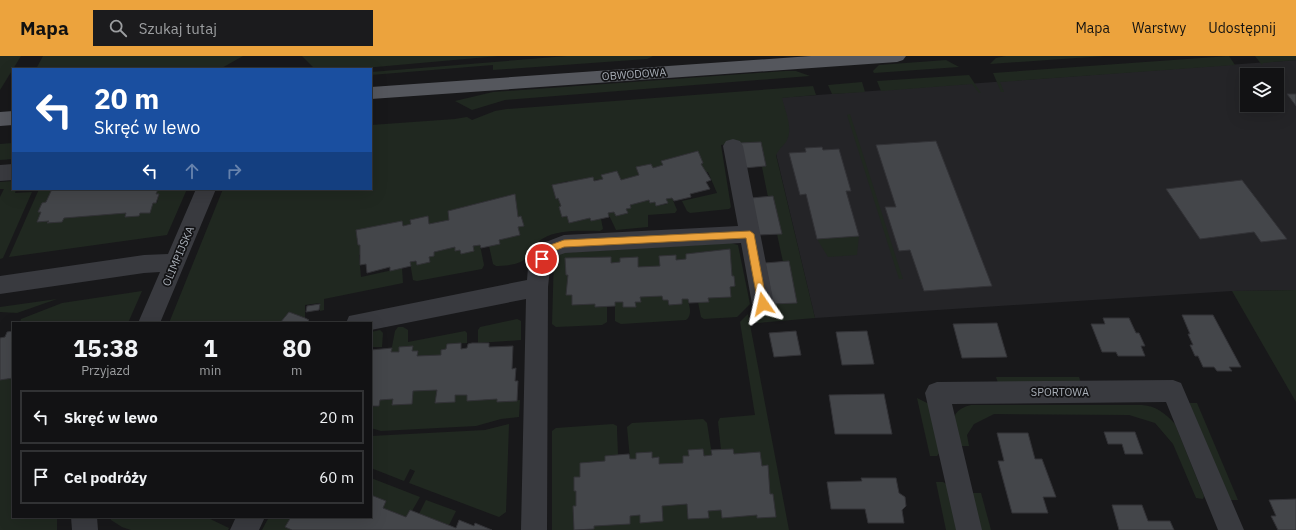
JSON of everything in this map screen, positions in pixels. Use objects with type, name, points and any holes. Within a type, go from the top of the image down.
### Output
[{"type":"main road","name":"OBWODOWA","points":[[372,93],[897,56]]},
{"type":"main road","points":[[0,119],[12,118]]},
{"type":"street","points":[[733,146],[763,304]]},
{"type":"street","points":[[0,173],[12,172]]},
{"type":"street","name":"OLIMPIJSKA","points":[[150,322],[206,190]]},
{"type":"street","points":[[534,530],[538,268],[545,250],[564,244],[750,234]]},
{"type":"street","points":[[0,285],[144,264],[174,263]]},
{"type":"street","points":[[362,322],[538,287]]},
{"type":"street","name":"SPORTOWA","points":[[969,530],[937,393],[1173,391],[1232,530]]},
{"type":"street","points":[[84,518],[85,530]]},
{"type":"street","points":[[243,530],[251,518]]},
{"type":"shaded area","points":[[0,56],[21,56],[14,68],[12,68],[12,71],[0,90]]},
{"type":"shaded area","points":[[43,56],[243,56],[222,68],[37,68]]},
{"type":"shaded area","points":[[302,56],[499,56],[364,68],[313,67]]},
{"type":"shaded area","points":[[567,56],[653,56],[647,59],[493,70],[493,65],[372,75],[372,72]]},
{"type":"shaded area","points":[[1006,56],[1105,56],[990,64],[996,58]]},
{"type":"shaded area","points":[[1229,56],[1235,65],[1000,82],[1004,92],[1001,92],[993,73]]},
{"type":"shaded area","points":[[1255,56],[1296,56],[1296,60],[1263,63],[1262,65]]},
{"type":"shaded area","points":[[946,60],[959,67],[874,73],[873,71],[879,65]]},
{"type":"shaded area","points":[[1296,60],[1296,290],[1232,291],[815,318],[763,99]]},
{"type":"shaded area","points":[[796,71],[810,76],[505,100],[472,110],[455,101],[493,92]]},
{"type":"shaded area","points":[[969,75],[981,93],[979,93],[972,84],[881,91],[877,81]]},
{"type":"shaded area","points":[[862,82],[865,92],[832,94],[828,85]]},
{"type":"shaded area","points":[[813,86],[816,95],[782,98],[788,120],[789,131],[786,142],[776,155],[815,318],[757,323],[755,321],[753,309],[757,305],[797,303],[783,262],[777,234],[782,234],[773,197],[768,197],[762,167],[766,166],[761,142],[721,145],[731,207],[729,209],[690,213],[687,211],[682,201],[717,193],[708,172],[705,172],[701,164],[703,163],[697,151],[661,161],[663,165],[653,168],[651,164],[636,167],[639,175],[621,180],[617,171],[602,175],[603,179],[569,183],[568,181],[552,185],[556,199],[558,198],[561,206],[559,207],[562,216],[567,216],[569,223],[590,218],[591,221],[601,219],[603,229],[600,231],[563,232],[549,236],[537,243],[528,256],[516,264],[496,266],[493,264],[489,246],[500,244],[499,240],[520,235],[518,227],[524,226],[521,217],[518,217],[514,194],[448,211],[449,220],[429,224],[428,216],[410,220],[411,224],[356,230],[361,254],[359,255],[361,277],[402,268],[403,283],[324,299],[324,310],[320,311],[320,303],[305,305],[305,318],[289,312],[281,322],[169,322],[223,190],[372,190],[372,125],[467,117],[472,120],[495,111]]},
{"type":"shaded area","points":[[850,114],[903,279],[899,279],[847,115]]},
{"type":"shaded area","points":[[12,143],[12,159],[0,160],[0,144]]},
{"type":"shaded area","points":[[12,181],[12,190],[16,190],[15,193],[32,192],[3,258],[0,259],[0,197],[4,189],[0,189],[0,182]]},
{"type":"shaded area","points":[[39,190],[52,190],[46,202],[42,203],[38,212],[41,212],[49,221],[48,223],[62,222],[64,218],[126,213],[125,217],[139,216],[140,213],[150,213],[153,203],[157,203],[159,194],[156,194],[158,190],[187,190],[167,235],[9,257]]},
{"type":"shaded area","points":[[672,198],[677,210],[675,213],[648,215],[648,227],[616,230],[608,213],[614,212],[616,216],[628,213],[626,209],[631,208],[630,205],[649,200],[651,203],[655,202],[657,206],[667,204],[666,199]]},
{"type":"shaded area","points":[[859,236],[857,255],[828,257],[817,239]]},
{"type":"shaded area","points":[[731,243],[738,245],[750,304],[737,317],[704,319],[701,317],[698,302],[709,302],[708,298],[731,297],[730,287],[735,286],[734,276],[732,276],[729,249],[686,254],[686,259],[676,260],[676,255],[659,256],[660,266],[638,267],[637,257],[621,258],[620,262],[611,263],[611,257],[566,258],[566,274],[568,275],[566,295],[572,295],[572,305],[595,304],[596,307],[607,307],[607,322],[602,325],[556,327],[552,324],[554,256],[558,253]]},
{"type":"shaded area","points":[[480,245],[484,265],[482,269],[417,281],[413,280],[410,262],[430,262],[429,257],[434,256],[434,252],[455,247],[460,250],[461,254],[473,246]]},
{"type":"shaded area","points":[[1296,290],[1296,402],[1232,291]]},
{"type":"shaded area","points":[[142,291],[128,322],[20,322],[21,319],[62,303]]},
{"type":"shaded area","points":[[662,296],[663,300],[668,300],[669,305],[682,304],[682,299],[688,299],[690,310],[688,318],[686,320],[621,324],[615,321],[615,302],[623,302],[623,307],[635,307],[635,302],[641,301],[640,297]]},
{"type":"shaded area","points":[[57,299],[17,313],[0,312],[0,307]]},
{"type":"shaded area","points":[[748,314],[789,530],[586,530],[594,529],[594,526],[630,524],[630,516],[640,515],[640,523],[663,521],[662,506],[687,504],[688,519],[709,518],[708,511],[721,510],[722,518],[757,515],[758,518],[776,517],[773,494],[770,494],[768,466],[762,466],[760,453],[734,454],[733,449],[721,450],[718,422],[720,418],[755,415],[740,322]]},
{"type":"shaded area","points":[[517,319],[521,321],[521,340],[478,343],[478,330],[480,327]]},
{"type":"shaded area","points":[[398,327],[403,327],[408,330],[408,342],[465,331],[467,333],[467,343],[447,344],[446,349],[441,350],[441,355],[417,356],[418,351],[412,351],[412,346],[400,347],[399,352],[391,352],[395,331]]},
{"type":"shaded area","points":[[380,330],[383,333],[382,347],[372,347],[372,332]]},
{"type":"shaded area","points":[[996,377],[1079,377],[1082,386],[998,383]]},
{"type":"shaded area","points":[[12,378],[12,518],[57,518],[57,530],[0,530],[0,380]]},
{"type":"shaded area","points":[[437,390],[435,402],[455,402],[455,395],[467,395],[467,401],[497,399],[497,402],[520,400],[519,417],[501,419],[476,426],[381,431],[372,428],[372,407],[379,406],[380,400],[393,399],[392,405],[411,404],[413,391]]},
{"type":"shaded area","points":[[917,398],[929,404],[940,452],[937,456],[930,456]]},
{"type":"shaded area","points":[[1190,403],[1197,403],[1238,500],[1231,500],[1227,497],[1188,406]]},
{"type":"shaded area","points":[[971,405],[1142,405],[1156,409],[1164,413],[1175,424],[1204,496],[1203,499],[1196,498],[1173,444],[1155,423],[1129,415],[994,414],[974,424],[967,435],[969,446],[962,446],[958,444],[955,431],[955,415],[958,411]]},
{"type":"shaded area","points":[[703,419],[707,423],[712,455],[704,456],[703,449],[688,450],[689,456],[683,457],[683,463],[659,464],[659,457],[652,458],[652,452],[636,453],[636,459],[630,459],[627,427],[632,423]]},
{"type":"shaded area","points":[[509,424],[506,512],[499,517],[409,483],[415,471],[410,469],[404,481],[372,468],[372,436],[485,430]]},
{"type":"shaded area","points":[[613,424],[617,426],[618,455],[605,456],[605,461],[580,463],[580,477],[574,477],[576,506],[573,507],[574,530],[552,530],[552,431],[556,428]]},
{"type":"shaded area","points":[[372,478],[420,497],[412,511],[410,510],[406,517],[383,508],[386,501],[372,495]]},
{"type":"shaded area","points":[[936,482],[943,482],[948,485],[958,530],[946,530]]},
{"type":"shaded area","points":[[970,493],[981,493],[991,530],[979,530]]},
{"type":"shaded area","points":[[426,500],[456,511],[449,525],[419,514]]},
{"type":"shaded area","points":[[110,518],[208,518],[229,528],[228,530],[131,530],[122,527]]},
{"type":"shaded area","points":[[268,518],[290,518],[285,527],[292,530],[262,530]]},
{"type":"building","points":[[1287,94],[1296,94],[1296,106]]},
{"type":"building","points":[[936,141],[992,286],[924,291],[910,250],[899,251],[885,207],[896,207],[876,145]]},
{"type":"building","points":[[761,142],[766,166],[744,168],[739,143]]},
{"type":"building","points":[[822,147],[823,150],[839,149],[851,191],[846,191],[859,236],[817,239],[806,194],[800,195],[789,153],[806,152],[805,148]]},
{"type":"building","points":[[698,151],[703,163],[701,164],[711,180],[706,182],[710,189],[690,194],[691,197],[674,201],[672,198],[666,199],[668,203],[656,206],[655,202],[650,203],[649,200],[630,205],[631,208],[626,209],[628,213],[616,216],[614,212],[608,213],[609,217],[591,221],[590,218],[569,223],[567,216],[562,217],[559,207],[561,206],[558,198],[556,199],[552,185],[593,177],[594,181],[603,179],[601,175],[617,171],[621,180],[639,175],[636,167],[651,164],[653,168],[663,165],[661,161]]},
{"type":"building","points":[[1242,180],[1287,239],[1261,242],[1254,232],[1200,239],[1166,189]]},
{"type":"building","points":[[52,190],[158,190],[156,194],[159,194],[156,203],[153,203],[150,213],[140,213],[139,216],[125,217],[126,213],[64,218],[62,222],[37,222],[41,212],[38,212],[42,203],[46,202]]},
{"type":"building","points":[[515,194],[518,217],[521,216],[524,226],[518,227],[520,235],[499,240],[500,244],[481,248],[480,245],[473,246],[474,251],[461,254],[460,250],[455,251],[455,247],[434,252],[434,256],[429,257],[430,262],[417,265],[416,261],[410,262],[411,266],[390,271],[390,267],[367,273],[366,264],[360,265],[360,245],[358,245],[356,230],[402,221],[403,226],[411,224],[410,220],[428,216],[429,224],[449,220],[448,211]]},
{"type":"building","points":[[773,196],[782,234],[758,235],[751,198]]},
{"type":"building","points":[[730,249],[732,276],[734,276],[735,286],[730,287],[731,297],[708,298],[709,302],[689,303],[688,299],[682,299],[682,304],[669,305],[668,300],[663,300],[662,296],[640,297],[641,302],[635,302],[636,307],[623,307],[623,302],[615,302],[615,306],[595,307],[595,304],[572,305],[572,295],[566,295],[568,275],[566,275],[565,258],[611,257],[611,263],[620,262],[620,258],[638,257],[638,267],[660,266],[659,256],[676,255],[676,260],[686,259],[686,254]]},
{"type":"building","points":[[789,261],[797,303],[773,304],[765,263]]},
{"type":"building","points":[[320,304],[319,310],[306,312],[307,306]]},
{"type":"building","points":[[289,312],[309,320],[307,322],[281,322]]},
{"type":"building","points":[[1182,315],[1213,315],[1241,367],[1229,367],[1232,371],[1217,371],[1214,367],[1203,367],[1198,356],[1195,356],[1190,345],[1193,345]]},
{"type":"building","points":[[1103,318],[1129,318],[1136,333],[1139,333],[1145,346],[1141,346],[1145,356],[1118,356],[1116,352],[1102,352],[1091,324],[1105,324]]},
{"type":"building","points":[[997,323],[1007,357],[962,358],[953,324]]},
{"type":"building","points":[[12,331],[12,378],[0,380],[0,338],[5,337],[7,332]]},
{"type":"building","points":[[796,331],[801,355],[774,357],[769,333]]},
{"type":"building","points":[[867,331],[874,364],[842,365],[836,332]]},
{"type":"building","points":[[461,343],[461,349],[467,348],[468,344],[472,343],[489,343],[489,347],[513,346],[512,369],[516,368],[515,381],[518,381],[517,401],[497,402],[497,399],[467,401],[467,395],[455,395],[455,402],[435,403],[437,390],[413,391],[412,404],[392,405],[393,399],[380,400],[379,406],[372,406],[372,350],[392,348],[391,352],[399,352],[399,347],[413,346],[412,351],[418,351],[417,356],[441,355],[441,350],[446,349],[447,344]]},
{"type":"building","points":[[884,394],[892,434],[835,434],[829,395]]},
{"type":"building","points":[[1104,432],[1135,432],[1143,454],[1125,454],[1122,444],[1108,444]]},
{"type":"building","points":[[997,433],[1028,433],[1035,459],[1042,459],[1056,497],[1043,497],[1048,513],[1012,513],[998,461],[1004,461]]},
{"type":"building","points":[[703,449],[704,456],[712,455],[711,450],[733,449],[734,454],[760,452],[762,466],[768,465],[770,494],[773,494],[776,517],[757,518],[757,515],[722,518],[721,510],[708,511],[709,518],[688,519],[687,504],[662,506],[663,521],[640,523],[640,515],[630,516],[630,524],[594,526],[594,529],[574,530],[573,506],[576,506],[576,491],[574,491],[574,477],[580,477],[580,463],[605,461],[605,456],[629,454],[630,459],[636,459],[636,453],[652,452],[652,458],[659,457],[659,464],[683,463],[683,456],[689,456],[688,450]]},
{"type":"building","points":[[861,478],[896,478],[899,493],[905,497],[906,506],[902,510],[904,523],[868,523],[865,509],[831,509],[827,482],[862,481]]},
{"type":"building","points":[[372,495],[386,501],[383,508],[406,517],[410,510],[456,528],[459,520],[474,526],[475,523],[492,530],[292,530],[285,527],[290,518],[372,518]]},
{"type":"building","points":[[1296,499],[1296,530],[1278,530],[1271,516],[1276,516],[1269,500]]},
{"type":"building","points":[[1112,505],[1142,505],[1148,521],[1170,521],[1174,530],[1119,530]]},
{"type":"route","points":[[542,259],[545,250],[564,244],[750,234],[763,304]]}]
